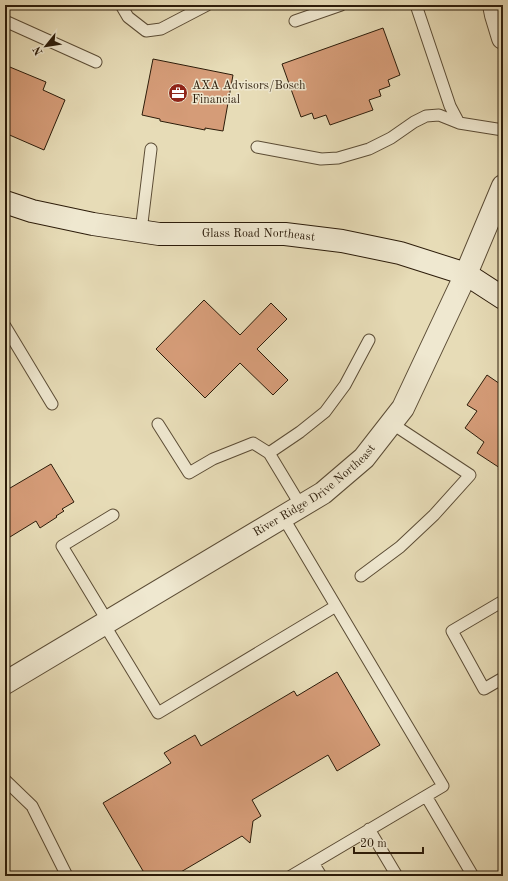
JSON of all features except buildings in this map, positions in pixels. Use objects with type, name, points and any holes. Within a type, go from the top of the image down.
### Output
[{"type":"street","points":[[494,5],[503,38]]},
{"type":"street","name":"River Ridge Drive Northeast","points":[[5,683],[323,493],[364,458],[403,408],[466,274],[503,186]]},
{"type":"street","name":"Glass Road Northeast","points":[[6,206],[93,224],[160,234],[285,234],[342,241],[400,253],[466,274],[503,298]]},
{"type":"lane","points":[[121,5],[128,17],[146,31],[161,29],[207,5]]},
{"type":"lane","points":[[295,21],[341,5]]},
{"type":"lane","points":[[416,5],[450,106],[459,123]]},
{"type":"lane","points":[[5,21],[96,62]]},
{"type":"lane","points":[[257,147],[321,159],[338,158],[369,149],[392,138],[414,122],[426,116],[439,116],[459,123],[503,130]]},
{"type":"lane","points":[[141,231],[151,149]]},
{"type":"lane","points":[[5,326],[52,404]]},
{"type":"lane","points":[[269,453],[300,432],[325,412],[345,385],[369,340]]},
{"type":"lane","points":[[361,576],[400,547],[434,515],[470,475],[391,423]]},
{"type":"lane","points":[[158,424],[189,473],[214,459],[253,443],[269,453],[292,512],[336,606],[443,786],[291,876]]},
{"type":"lane","points":[[113,516],[62,546],[158,713],[336,606]]},
{"type":"lane","points":[[503,601],[452,631],[484,689],[503,678]]},
{"type":"lane","points":[[5,780],[32,806],[67,876]]},
{"type":"lane","points":[[426,796],[473,876]]},
{"type":"lane","points":[[369,829],[397,876]]},
{"type":"lane","points":[[313,863],[321,876]]},
{"type":"place","name":"AXA Advisors/Bosch Financial","points":[[178,93]]}]
